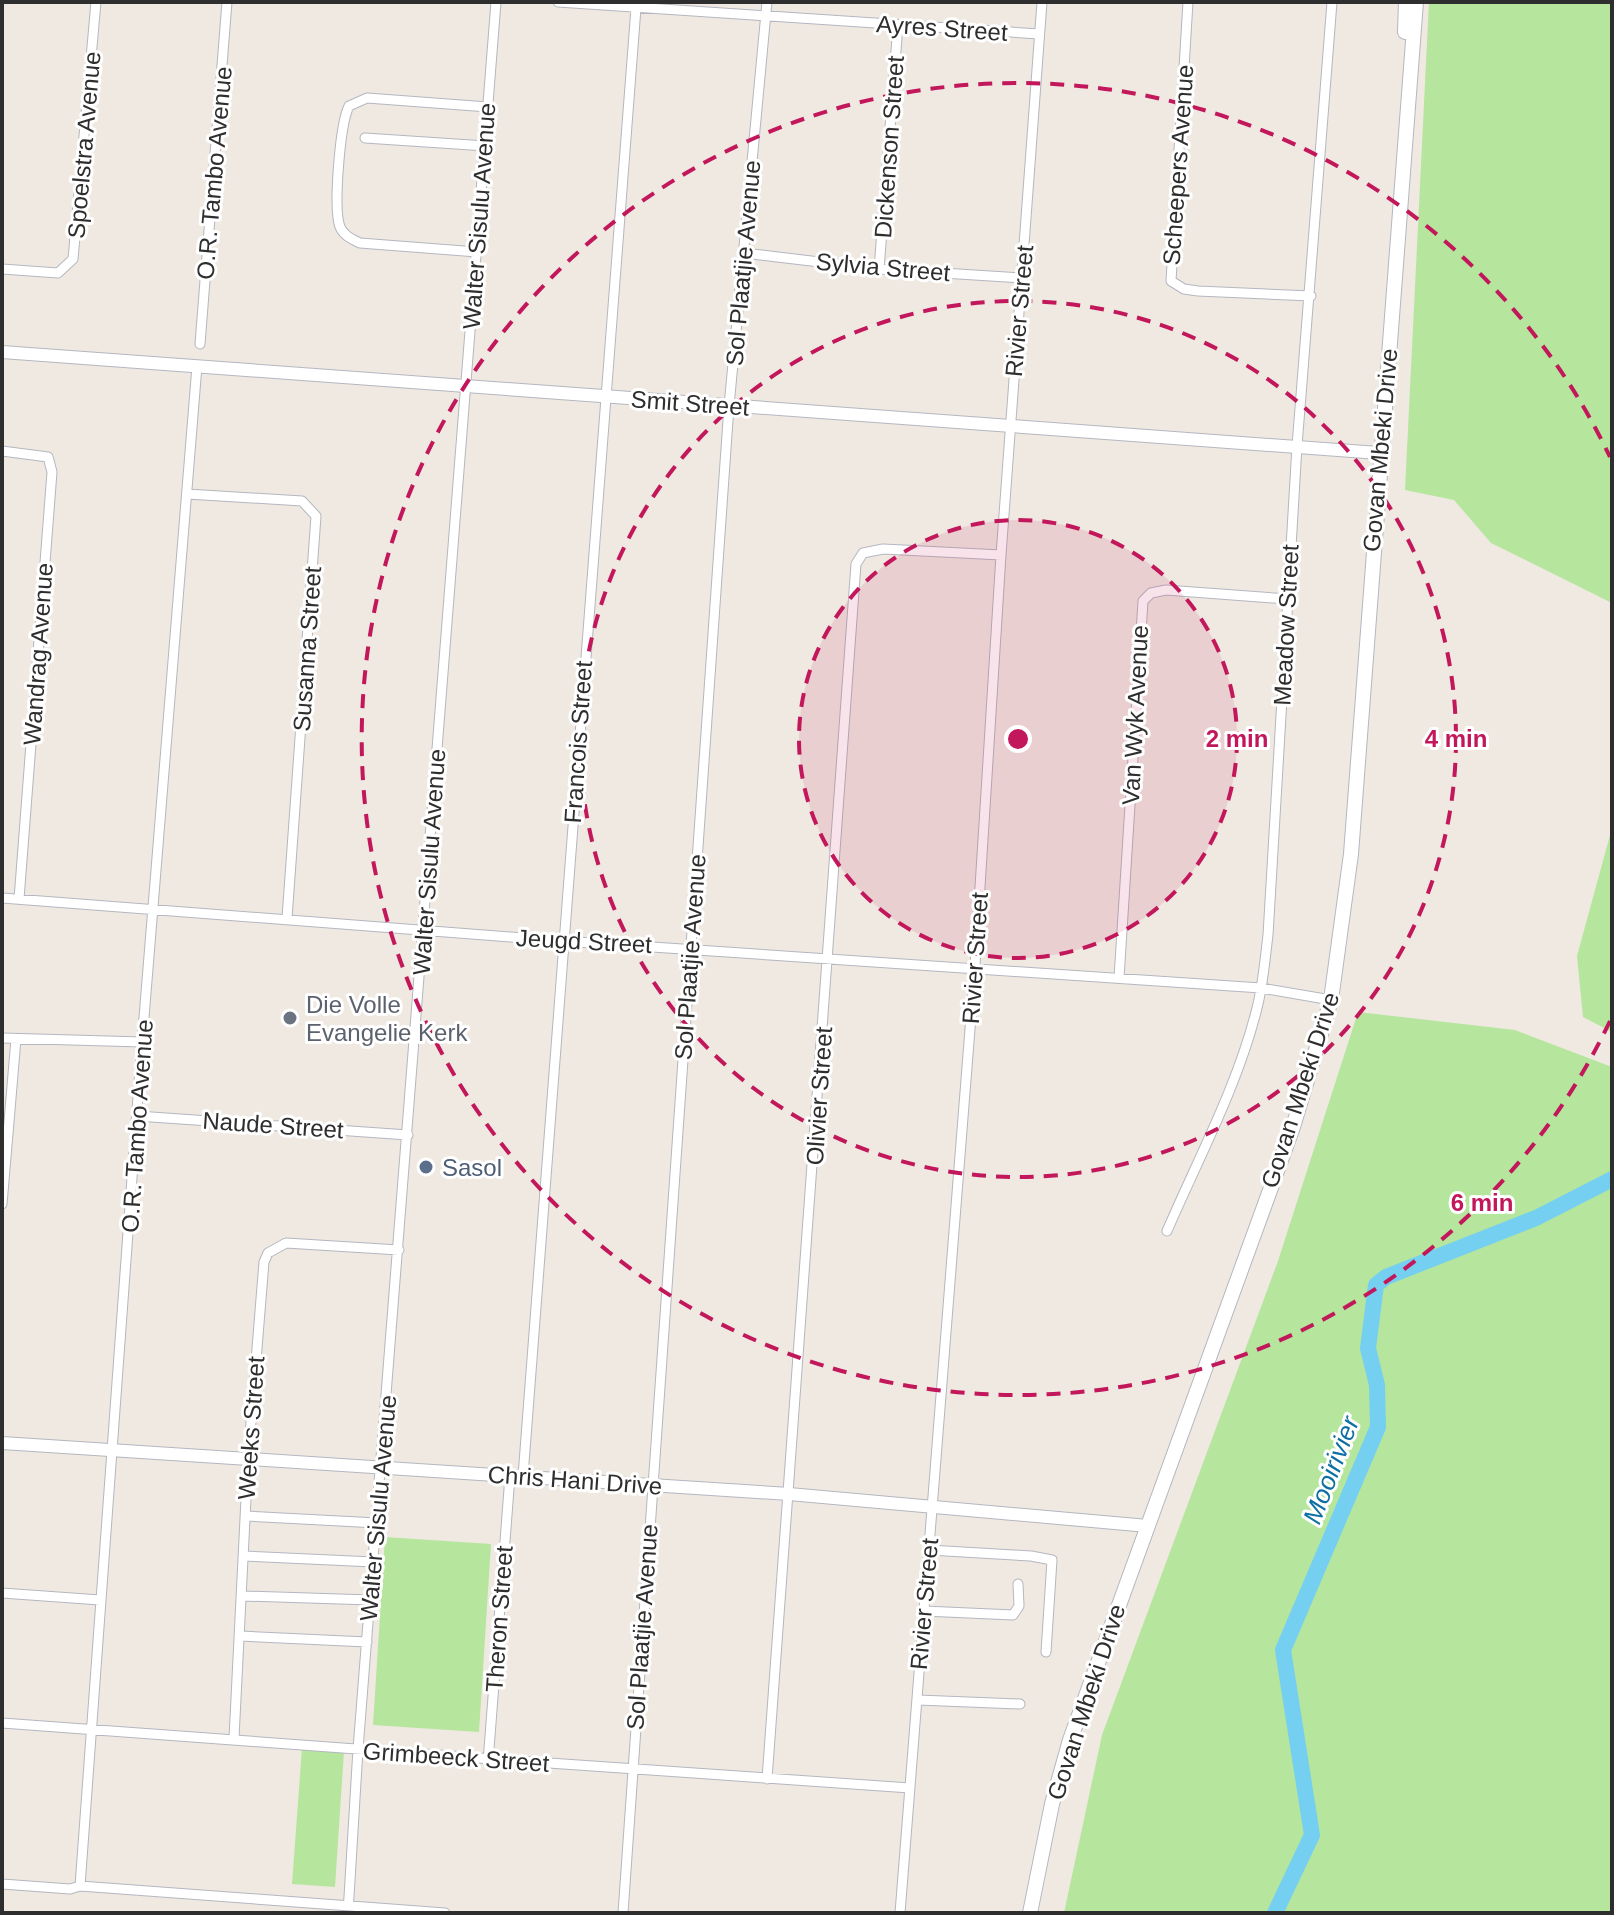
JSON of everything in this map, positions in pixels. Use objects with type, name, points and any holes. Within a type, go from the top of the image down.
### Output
[{"type":"main road","name":"Govan Mbeki Drive","points":[[1404,136],[1406,2]]},
{"type":"main road","name":"Govan Mbeki Drive","points":[[1030,1913],[1049,1817],[1070,1740],[1293,1127],[1331,1000],[1351,854],[1379,453],[1416,2]]},
{"type":"street","name":"Spoelstra Avenue","points":[[2,269],[58,273],[73,259],[96,2]]},
{"type":"street","name":"O.R. Tambo Avenue","points":[[200,344],[227,2]]},
{"type":"street","name":"Walter Sisulu Avenue","points":[[349,1910],[358,1749],[496,2]]},
{"type":"street","name":"Ayres Street","points":[[558,2],[1039,34]]},
{"type":"street","name":"Sol Plaatjie Avenue","points":[[623,1913],[729,406],[767,2]]},
{"type":"street","name":"Rivier Street","points":[[900,1913],[975,966],[1010,425],[1042,2]]},
{"type":"street","name":"Scheepers Avenue","points":[[1188,2],[1171,281],[1184,289],[1198,291],[1311,296]]},
{"type":"street","name":"Meadow Street","points":[[1167,1231],[1224,1100],[1254,1018],[1261,988],[1269,920],[1297,446],[1332,2]]},
{"type":"street","name":"Francois Street","points":[[517,1476],[563,941],[636,8]]},
{"type":"street","name":"Dickenson Street","points":[[879,269],[898,25]]},
{"type":"street","points":[[477,252],[360,243],[342,231],[338,211],[343,127],[349,106],[367,98],[488,107]]},
{"type":"street","points":[[365,138],[486,146]]},
{"type":"street","name":"Sylvia Street","points":[[744,253],[879,269],[1022,278]]},
{"type":"street","name":"Smit Street","points":[[2,352],[1379,453]]},
{"type":"street","name":"O.R. Tambo Avenue","points":[[80,1886],[142,1042],[197,366]]},
{"type":"street","name":"Wandrag Avenue","points":[[2,451],[40,453],[48,457],[52,472],[19,899]]},
{"type":"street","name":"Susanna Street","points":[[187,494],[302,501],[316,516],[287,918]]},
{"type":"street","name":"Olivier Street","points":[[767,1779],[858,557],[871,550],[883,549],[1001,555]]},
{"type":"street","name":"Van Wyk Avenue","points":[[1119,978],[1143,601],[1151,593],[1166,590],[1287,599]]},
{"type":"street","name":"Jeugd Street","points":[[2,898],[154,907],[563,941],[975,966],[1261,988],[1331,1000]]},
{"type":"street","points":[[2,1038],[142,1042]]},
{"type":"street","points":[[2,1204],[16,1039]]},
{"type":"street","name":"Naude Street","points":[[137,1116],[408,1135]]},
{"type":"street","name":"Weeks Street","points":[[234,1738],[248,1459],[262,1273],[268,1253],[286,1243],[399,1250]]},
{"type":"street","name":"Chris Hani Drive","points":[[2,1443],[789,1494],[1148,1526]]},
{"type":"street","name":"Theron Street","points":[[488,1762],[517,1476]]},
{"type":"street","points":[[246,1516],[377,1523]]},
{"type":"street","points":[[929,1550],[1052,1560],[1046,1652]]},
{"type":"street","points":[[243,1556],[374,1562]]},
{"type":"street","points":[[924,1611],[1013,1615],[1018,1610],[1018,1584]]},
{"type":"street","points":[[2,1593],[100,1600]]},
{"type":"street","points":[[242,1596],[371,1600]]},
{"type":"street","points":[[240,1636],[367,1642]]},
{"type":"street","points":[[918,1700],[1020,1704]]},
{"type":"street","name":"Grimbeeck Street","points":[[2,1723],[234,1738],[488,1762],[632,1767],[910,1788]]},
{"type":"street","points":[[2,1884],[70,1889],[80,1886],[349,1910],[445,1913]]},
{"type":"green space","points":[[1429,2],[1612,2],[1612,603],[1491,543],[1454,500],[1405,490]]},
{"type":"green space","points":[[1612,828],[1612,1032],[1583,1017],[1577,956]]},
{"type":"green space","points":[[1358,1012],[1515,1030],[1612,1067],[1612,1913],[1064,1913],[1102,1735],[1278,1261]]},
{"type":"green space","points":[[385,1537],[491,1544],[479,1732],[373,1725]]},
{"type":"green space","points":[[302,1748],[344,1751],[335,1887],[292,1884]]},
{"type":"waterway","name":"Mooirivier","points":[[1275,1913],[1312,1835],[1283,1650],[1378,1427],[1377,1385],[1368,1348],[1376,1285],[1386,1277],[1536,1218],[1612,1179]]},
{"type":"place","name":"Die Volle Evangelie Kerk","points":[[290,1018]]},
{"type":"place","name":"Sasol","points":[[426,1167]]}]
